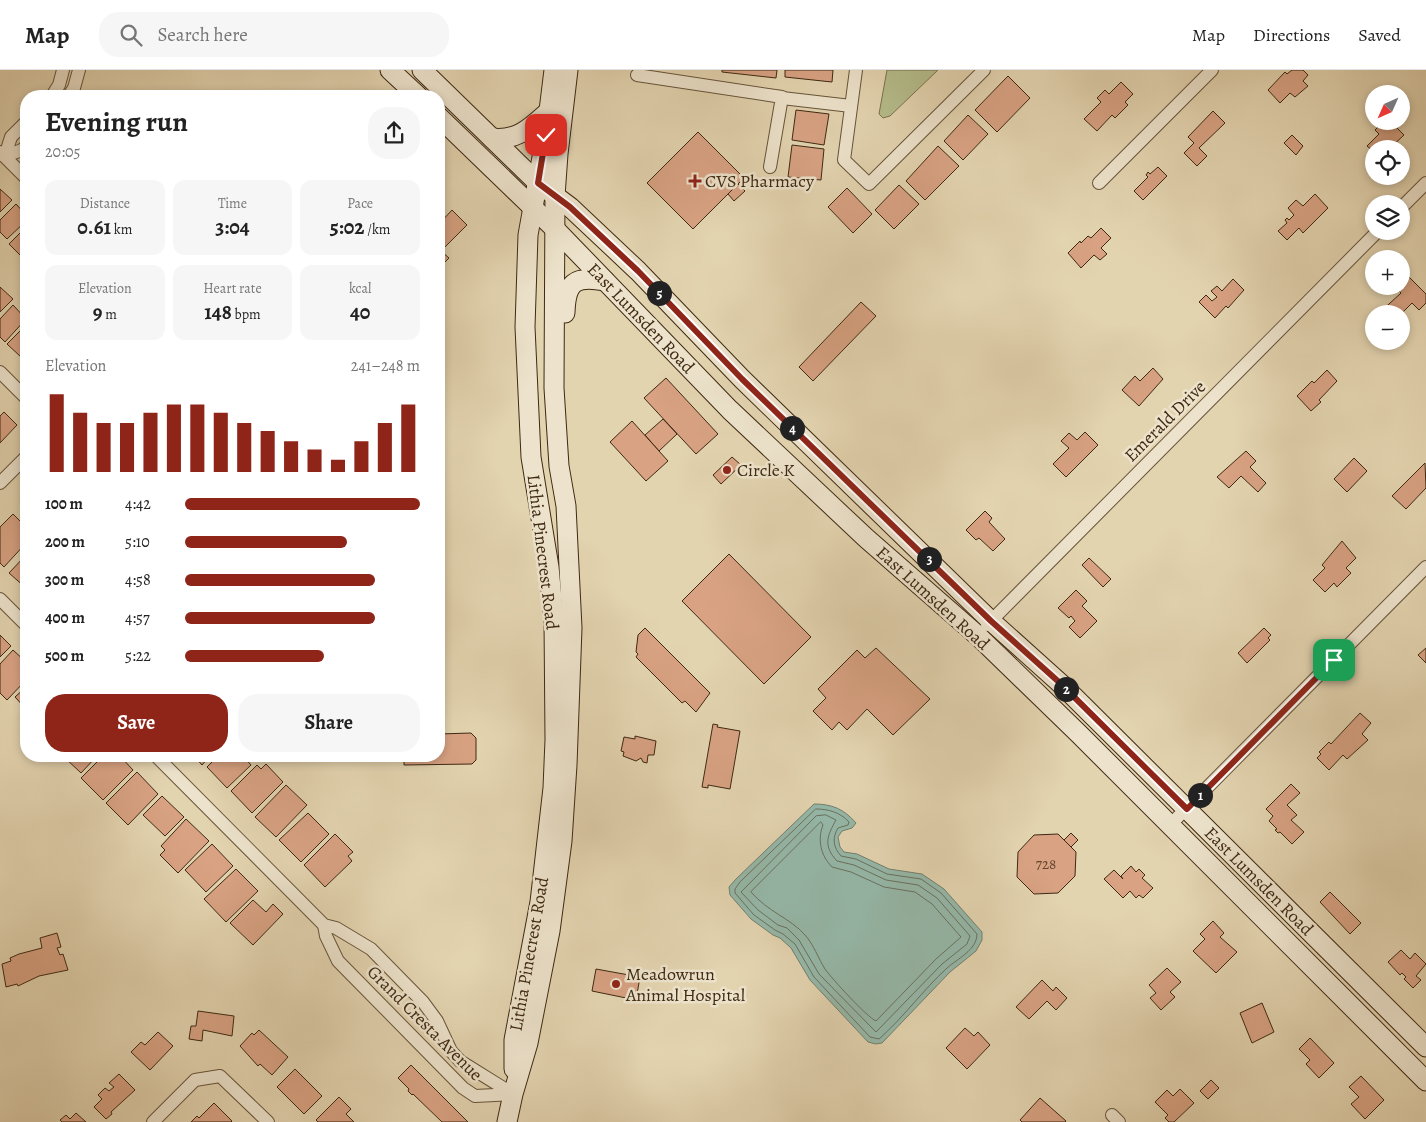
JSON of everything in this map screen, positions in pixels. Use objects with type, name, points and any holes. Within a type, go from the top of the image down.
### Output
[{"type":"main road","points":[[390,70],[412,90]]},
{"type":"main road","name":"East Lumsden Road","points":[[422,70],[443,90]]},
{"type":"main road","name":"Lithia Pinecrest Road","points":[[513,1094],[514,1040],[540,902],[554,788],[554,621],[550,576],[531,457],[525,364],[527,252],[532,208],[538,183],[554,70]]},
{"type":"main road","name":"Lithia Pinecrest Road","points":[[507,1122],[528,1043],[550,931],[562,841],[572,653],[568,535],[554,388],[555,196],[568,70]]},
{"type":"main road","name":"East Lumsden Road","points":[[445,92],[538,183],[586,222],[638,271],[742,379],[991,621],[1060,683],[1426,1047]]},
{"type":"main road","points":[[492,138],[512,137],[522,134],[549,112]]},
{"type":"main road","name":"East Lumsden Road","points":[[445,123],[556,230],[751,430],[866,538],[977,635],[1426,1081]]},
{"type":"main road","points":[[558,154],[566,183],[586,222]]},
{"type":"main road","points":[[554,388],[562,384],[566,378],[565,296],[569,288],[581,280],[593,279],[604,281]]},
{"type":"main road","points":[[751,430],[756,425],[764,428],[828,487],[837,492],[864,499]]},
{"type":"main road","points":[[540,902],[542,925],[550,931]]},
{"type":"street","points":[[56,90],[63,70]]},
{"type":"street","points":[[73,90],[79,70]]},
{"type":"street","points":[[856,70],[844,160],[869,184],[984,70]]},
{"type":"street","points":[[1099,183],[1212,70]]},
{"type":"street","points":[[637,75],[782,98],[851,106]]},
{"type":"street","points":[[770,167],[782,98]]},
{"type":"street","points":[[2,154],[11,137],[20,128]]},
{"type":"street","points":[[2,154],[20,150]]},
{"type":"street","points":[[2,154],[20,172]]},
{"type":"street","points":[[1410,199],[1426,183]]},
{"type":"street","name":"Emerald Drive","points":[[977,635],[1369,240]]},
{"type":"street","points":[[0,372],[20,392]]},
{"type":"street","points":[[0,484],[20,463]]},
{"type":"street","points":[[1170,825],[1426,567]]},
{"type":"street","points":[[0,599],[20,619]]},
{"type":"street","name":"Grand Cresta Avenue","points":[[162,762],[324,924],[336,928],[371,949],[423,1002],[437,1021],[451,1051],[460,1061],[513,1094]]},
{"type":"street","name":"Grand Cresta Avenue","points":[[324,924],[328,942],[338,961],[463,1088],[475,1096],[513,1094]]},
{"type":"street","points":[[153,1122],[194,1080],[220,1076],[268,1122]]},
{"type":"green space","points":[[887,70],[938,70],[890,116],[883,118],[879,114]]},
{"type":"water","points":[[814,804],[837,808],[856,823],[852,828],[842,831],[838,837],[840,847],[844,852],[857,854],[889,869],[922,874],[944,889],[982,932],[982,940],[976,951],[950,972],[882,1043],[868,1042],[810,980],[791,948],[780,938],[751,919],[730,895],[729,887],[736,879]]},
{"type":"building","points":[[722,70],[777,70],[776,78],[722,72]]},
{"type":"building","points":[[785,70],[833,70],[832,82],[785,77]]},
{"type":"building","points":[[1292,70],[1303,70],[1308,75],[1303,81],[1308,86],[1295,97],[1290,93],[1280,103],[1268,90],[1285,72],[1287,74]]},
{"type":"building","points":[[1008,76],[1030,98],[997,132],[975,110]]},
{"type":"building","points":[[1121,82],[1133,94],[1125,102],[1128,105],[1115,118],[1112,115],[1097,131],[1084,119],[1101,102],[1097,98],[1105,90],[1109,94]]},
{"type":"building","points":[[796,110],[829,114],[824,145],[792,140]]},
{"type":"building","points":[[1213,111],[1225,123],[1199,148],[1207,156],[1197,166],[1184,153],[1194,143],[1188,137]]},
{"type":"building","points":[[968,115],[988,134],[963,160],[944,141]]},
{"type":"building","points":[[1375,130],[1399,130],[1404,135],[1399,140],[1373,140],[1379,134]]},
{"type":"building","name":"CVS Pharmacy","points":[[698,132],[744,178],[693,229],[647,183]]},
{"type":"building","points":[[1292,135],[1303,146],[1296,155],[1284,143]]},
{"type":"building","points":[[792,145],[824,149],[821,180],[788,177]]},
{"type":"building","points":[[938,146],[959,166],[925,200],[906,181]]},
{"type":"building","points":[[1158,167],[1167,176],[1143,200],[1134,191],[1148,177],[1146,175],[1148,172],[1150,174]]},
{"type":"building","points":[[738,184],[745,191],[734,201],[728,194]]},
{"type":"building","points":[[899,185],[919,204],[894,229],[875,210]]},
{"type":"building","points":[[847,188],[872,214],[853,233],[828,207]]},
{"type":"building","points":[[0,189],[12,200],[0,212]]},
{"type":"building","points":[[1315,194],[1328,208],[1303,233],[1299,228],[1287,240],[1278,231],[1287,223],[1285,220],[1287,218],[1289,220],[1294,215],[1288,208],[1296,200],[1303,206]]},
{"type":"building","points":[[16,204],[20,208],[20,227],[7,239],[0,232],[0,220]]},
{"type":"building","points":[[452,210],[467,225],[445,247],[445,218]]},
{"type":"building","points":[[1101,228],[1111,238],[1101,248],[1107,254],[1100,260],[1094,255],[1081,268],[1068,253],[1080,241],[1081,243],[1088,236],[1091,238]]},
{"type":"building","points":[[20,233],[20,255],[9,244]]},
{"type":"building","points":[[1410,278],[1426,294],[1426,303],[1419,310],[1412,303],[1410,305],[1388,305],[1399,295],[1410,295]]},
{"type":"building","points":[[1233,279],[1244,290],[1228,308],[1226,306],[1215,318],[1199,302],[1206,295],[1212,301],[1217,297],[1211,291],[1217,286],[1222,291]]},
{"type":"building","points":[[0,287],[13,299],[0,312]]},
{"type":"building","points":[[861,302],[876,316],[813,381],[799,367]]},
{"type":"building","points":[[13,305],[20,313],[20,326],[5,342],[0,337],[0,319]]},
{"type":"building","points":[[20,331],[20,356],[7,344]]},
{"type":"building","points":[[1153,368],[1163,379],[1139,406],[1122,390],[1135,376],[1140,381]]},
{"type":"building","points":[[1327,370],[1337,381],[1319,400],[1321,402],[1311,411],[1297,396],[1312,381],[1314,383]]},
{"type":"building","name":"Circle K","points":[[666,378],[718,434],[696,454],[644,398]]},
{"type":"building","points":[[4,412],[17,425],[0,443],[0,416]]},
{"type":"building","points":[[663,419],[677,434],[659,451],[645,435]]},
{"type":"building","points":[[632,421],[668,461],[646,481],[610,442]]},
{"type":"building","points":[[1085,432],[1098,445],[1066,477],[1053,464],[1069,448],[1061,441],[1069,433],[1077,440]]},
{"type":"building","points":[[1246,451],[1256,461],[1250,467],[1266,483],[1258,492],[1241,476],[1229,488],[1217,477]]},
{"type":"building","name":"Circle K","points":[[732,457],[741,465],[721,484],[713,475]]},
{"type":"building","points":[[1354,458],[1367,471],[1347,492],[1334,479]]},
{"type":"building","points":[[1425,463],[1426,488],[1406,509],[1392,496]]},
{"type":"building","points":[[985,511],[992,518],[989,522],[1005,539],[993,551],[979,538],[976,540],[966,530]]},
{"type":"building","points":[[13,514],[20,521],[20,550],[4,567],[0,563],[0,527]]},
{"type":"building","points":[[1342,541],[1356,558],[1346,568],[1351,573],[1337,587],[1334,583],[1325,592],[1313,580],[1325,568],[1322,565]]},
{"type":"building","points":[[729,554],[811,637],[764,684],[682,601]]},
{"type":"building","points":[[1089,558],[1111,579],[1103,587],[1082,565]]},
{"type":"building","points":[[20,561],[20,583],[9,573]]},
{"type":"building","points":[[1076,590],[1087,601],[1082,606],[1097,621],[1080,638],[1069,627],[1075,621],[1071,616],[1069,618],[1058,608]]},
{"type":"building","points":[[645,628],[710,693],[696,712],[685,701],[682,703],[636,657],[638,654],[636,652],[638,635]]},
{"type":"building","points":[[1264,628],[1271,635],[1268,638],[1270,640],[1247,663],[1238,653]]},
{"type":"building","points":[[0,635],[11,646],[0,657]]},
{"type":"building","points":[[876,648],[930,699],[893,735],[867,709],[847,730],[839,722],[832,730],[813,711],[826,698],[818,689],[857,650],[865,658]]},
{"type":"building","points":[[1426,648],[1426,663],[1418,655]]},
{"type":"building","points":[[13,650],[20,656],[20,686],[7,700],[0,693],[0,664]]},
{"type":"building","points":[[20,692],[20,702],[15,697]]},
{"type":"building","points":[[1360,713],[1371,723],[1362,734],[1368,740],[1347,759],[1343,755],[1329,770],[1317,758],[1321,754],[1319,752],[1329,742],[1331,744]]},
{"type":"building","points":[[713,724],[718,725],[717,727],[740,731],[730,789],[708,785],[708,788],[702,787]]},
{"type":"building","points":[[471,733],[476,738],[476,760],[472,764],[404,765],[404,762],[445,762],[445,734]]},
{"type":"building","points":[[635,736],[656,741],[654,755],[648,755],[647,763],[643,762],[641,758],[636,761],[623,756],[624,752],[621,751],[624,737],[635,739]]},
{"type":"building","points":[[69,762],[91,762],[81,773]]},
{"type":"building","points":[[97,762],[126,762],[133,770],[103,800],[81,778]]},
{"type":"building","points":[[212,762],[248,762],[251,765],[227,788],[207,767]]},
{"type":"building","points":[[266,764],[283,782],[252,813],[231,791],[257,765],[261,769]]},
{"type":"building","points":[[137,772],[158,794],[128,825],[106,803]]},
{"type":"building","points":[[1291,784],[1300,793],[1287,805],[1297,815],[1291,820],[1304,832],[1292,844],[1280,832],[1278,833],[1275,830],[1277,829],[1269,821],[1273,816],[1266,809]]},
{"type":"building","points":[[286,785],[307,805],[276,837],[255,817]]},
{"type":"building","points":[[162,796],[184,817],[165,836],[143,815]]},
{"type":"building","points":[[308,813],[329,834],[301,862],[279,840]]},
{"type":"building","points":[[186,819],[209,841],[178,873],[160,855],[165,850],[161,846]]},
{"type":"building","points":[[1071,833],[1078,840],[1071,847],[1064,840]]},
{"type":"building","points":[[335,834],[353,852],[348,856],[352,861],[325,887],[304,865]]},
{"type":"building","points":[[1058,834],[1076,852],[1075,876],[1058,893],[1034,894],[1017,877],[1018,852],[1034,835]]},
{"type":"building","points":[[212,844],[233,866],[206,892],[185,870]]},
{"type":"building","points":[[1131,866],[1136,872],[1139,869],[1145,875],[1142,878],[1153,888],[1143,898],[1139,895],[1136,898],[1130,891],[1123,898],[1104,879],[1114,870],[1123,879],[1121,876]]},
{"type":"building","points":[[236,869],[258,891],[226,922],[204,899]]},
{"type":"building","points":[[1330,892],[1361,923],[1350,934],[1320,902]]},
{"type":"building","points":[[253,900],[266,912],[273,904],[283,914],[253,945],[230,923]]},
{"type":"building","points":[[1213,921],[1224,933],[1220,937],[1237,952],[1216,973],[1193,951],[1205,939],[1200,934]]},
{"type":"building","points":[[57,933],[61,947],[57,948],[60,955],[63,954],[68,970],[39,976],[18,986],[17,984],[6,987],[2,964],[11,961],[10,958],[19,954],[42,948],[40,938]]},
{"type":"building","points":[[1401,950],[1410,959],[1415,953],[1426,964],[1416,976],[1421,980],[1413,988],[1404,979],[1406,977],[1402,973],[1400,975],[1388,962]]},
{"type":"building","points":[[1167,968],[1181,982],[1170,992],[1175,997],[1161,1010],[1150,998],[1156,993],[1149,985]]},
{"type":"building","name":"Meadowrun Animal Hospital","points":[[596,969],[640,977],[636,1000],[592,991]]},
{"type":"building","points":[[1042,980],[1053,991],[1056,987],[1067,998],[1056,1010],[1047,1001],[1029,1019],[1016,1007]]},
{"type":"building","points":[[1262,1003],[1274,1032],[1252,1043],[1240,1013]]},
{"type":"building","points":[[198,1011],[234,1016],[232,1036],[203,1030],[202,1041],[189,1039],[191,1026],[196,1026]]},
{"type":"building","points":[[965,1028],[974,1036],[978,1032],[990,1045],[967,1069],[946,1048]]},
{"type":"building","points":[[259,1030],[288,1057],[272,1075],[260,1064],[258,1066],[240,1046],[252,1033],[254,1035]]},
{"type":"building","points":[[158,1032],[173,1046],[150,1070],[131,1052],[141,1042],[145,1045]]},
{"type":"building","points":[[1310,1038],[1334,1063],[1319,1078],[1306,1064],[1310,1060],[1299,1049]]},
{"type":"building","points":[[411,1065],[468,1122],[442,1122],[408,1091],[409,1089],[398,1078]]},
{"type":"building","points":[[295,1069],[322,1096],[304,1114],[277,1087]]},
{"type":"building","points":[[119,1074],[135,1090],[106,1119],[94,1107],[102,1099],[98,1095],[105,1088],[109,1091],[114,1087],[109,1083]]},
{"type":"building","points":[[1361,1076],[1384,1100],[1365,1119],[1351,1104],[1359,1097],[1349,1087]]},
{"type":"building","points":[[1211,1080],[1219,1088],[1208,1099],[1200,1091]]},
{"type":"building","points":[[1180,1089],[1194,1103],[1174,1122],[1169,1122],[1165,1118],[1168,1115],[1155,1102],[1167,1090],[1173,1096]]},
{"type":"building","points":[[339,1097],[351,1109],[346,1114],[354,1122],[318,1122],[316,1120]]},
{"type":"building","points":[[1040,1098],[1066,1121],[1022,1122],[1020,1120]]},
{"type":"building","points":[[214,1103],[231,1122],[191,1122],[197,1116],[199,1118]]},
{"type":"building","points":[[76,1113],[86,1122],[62,1122],[60,1120],[66,1115],[70,1119]]},
{"type":"place","name":"CVS Pharmacy","points":[[695,181]]},
{"type":"place","name":"Circle K","points":[[727,470]]},
{"type":"place","name":"Meadowrun Animal Hospital","points":[[616,984]]},
{"type":"route","points":[[546,135],[538,183],[570,207],[638,271],[742,379],[864,499],[930,560],[991,621],[1060,683],[1187,809],[1334,660]]}]
